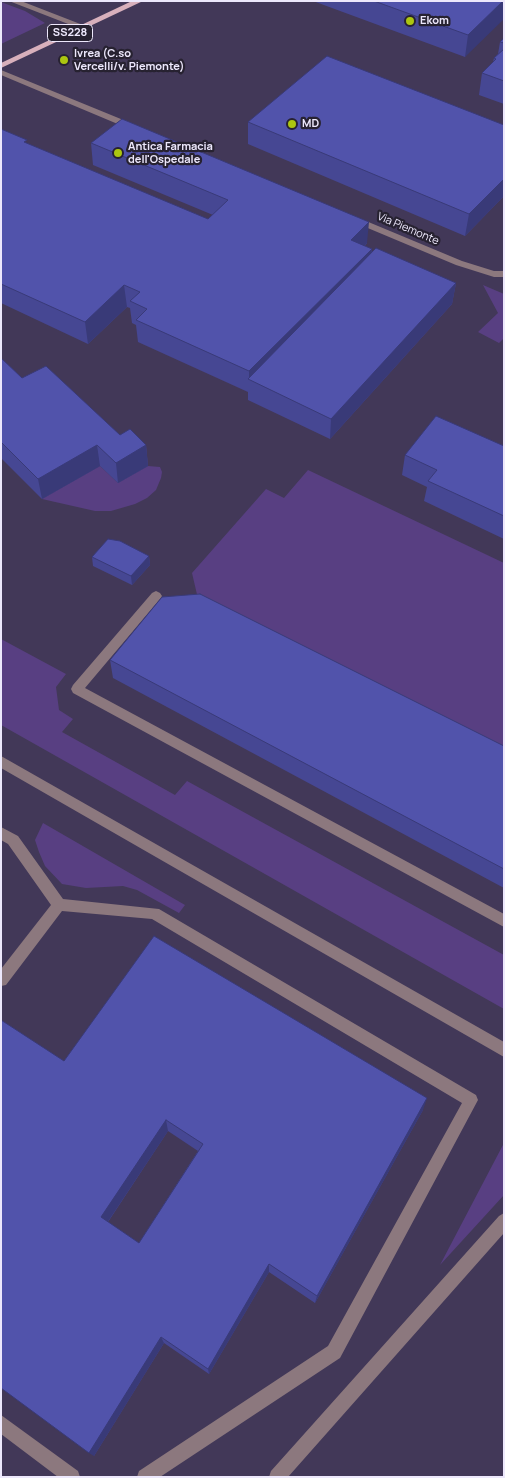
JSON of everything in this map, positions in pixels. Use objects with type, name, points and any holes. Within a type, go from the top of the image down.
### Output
[{"type":"main road","name":"SS228","points":[[1,66],[139,1]]},
{"type":"street","points":[[13,1],[84,27]]},
{"type":"street","points":[[1,72],[148,133]]},
{"type":"street","name":"Via Piemonte","points":[[340,213],[459,263],[494,274],[504,274]]},
{"type":"street","points":[[156,596],[77,689],[504,920]]},
{"type":"street","points":[[1,761],[504,1050]]},
{"type":"street","points":[[1,834],[13,840],[60,905],[154,913],[471,1100],[334,1352],[145,1477]]},
{"type":"street","points":[[1,980],[60,905]]},
{"type":"street","points":[[277,1477],[504,1220]]},
{"type":"street","points":[[1,1423],[72,1477]]},
{"type":"shaded area","points":[[1,2],[25,11],[45,23],[1,44]]},
{"type":"shaded area","points":[[483,285],[504,294],[504,338],[499,343],[478,332],[498,313]]},
{"type":"shaded area","points":[[100,466],[118,483],[148,466],[160,467],[162,472],[156,490],[147,498],[135,504],[111,511],[95,511],[42,499]]},
{"type":"shaded area","points":[[308,470],[504,563],[504,756],[199,603],[192,573],[266,489],[284,498]]},
{"type":"shaded area","points":[[1,639],[66,674],[56,687],[59,710],[73,719],[62,732],[175,795],[187,781],[504,955],[504,1009],[1,725]]},
{"type":"shaded area","points":[[43,823],[185,905],[179,913],[137,890],[123,886],[86,888],[62,884],[45,866],[35,840]]},
{"type":"shaded area","points":[[504,1143],[504,1195],[440,1265]]},
{"type":"building","points":[[374,1],[503,1],[468,35]]},
{"type":"building","points":[[504,49],[504,81],[482,73],[496,59],[494,58]]},
{"type":"building","points":[[327,56],[504,125],[504,179],[469,214],[248,122]]},
{"type":"building","points":[[122,119],[369,222],[351,240],[372,249],[249,371],[136,320],[147,309],[130,301],[140,292],[124,285],[85,322],[1,284],[1,129],[27,140],[24,142],[208,219],[228,200],[91,143]]},
{"type":"building","points":[[376,248],[456,283],[331,419],[248,379]]},
{"type":"building","points":[[1,358],[22,378],[46,366],[120,435],[130,429],[146,445],[116,463],[97,445],[38,479],[1,442]]},
{"type":"building","points":[[436,416],[504,446],[504,516],[428,481],[437,470],[405,455]]},
{"type":"building","points":[[108,539],[120,541],[149,556],[131,576],[92,557]]},
{"type":"building","points":[[200,594],[504,746],[504,869],[110,660],[162,597]]},
{"type":"building","points":[[154,936],[427,1098],[317,1296],[269,1264],[208,1369],[161,1337],[89,1453],[1,1388],[1,1020],[64,1061]],"holes":[[[166,1120],[203,1144],[139,1243],[101,1217]]]},
{"type":"place","name":"Ekom","points":[[410,21]]},
{"type":"place","name":"Ivrea (C.so Vercelli/v. Piemonte)","points":[[64,60]]},
{"type":"place","name":"MD","points":[[292,124]]},
{"type":"place","name":"Antica Farmacia dell'Ospedale","points":[[118,153]]}]
